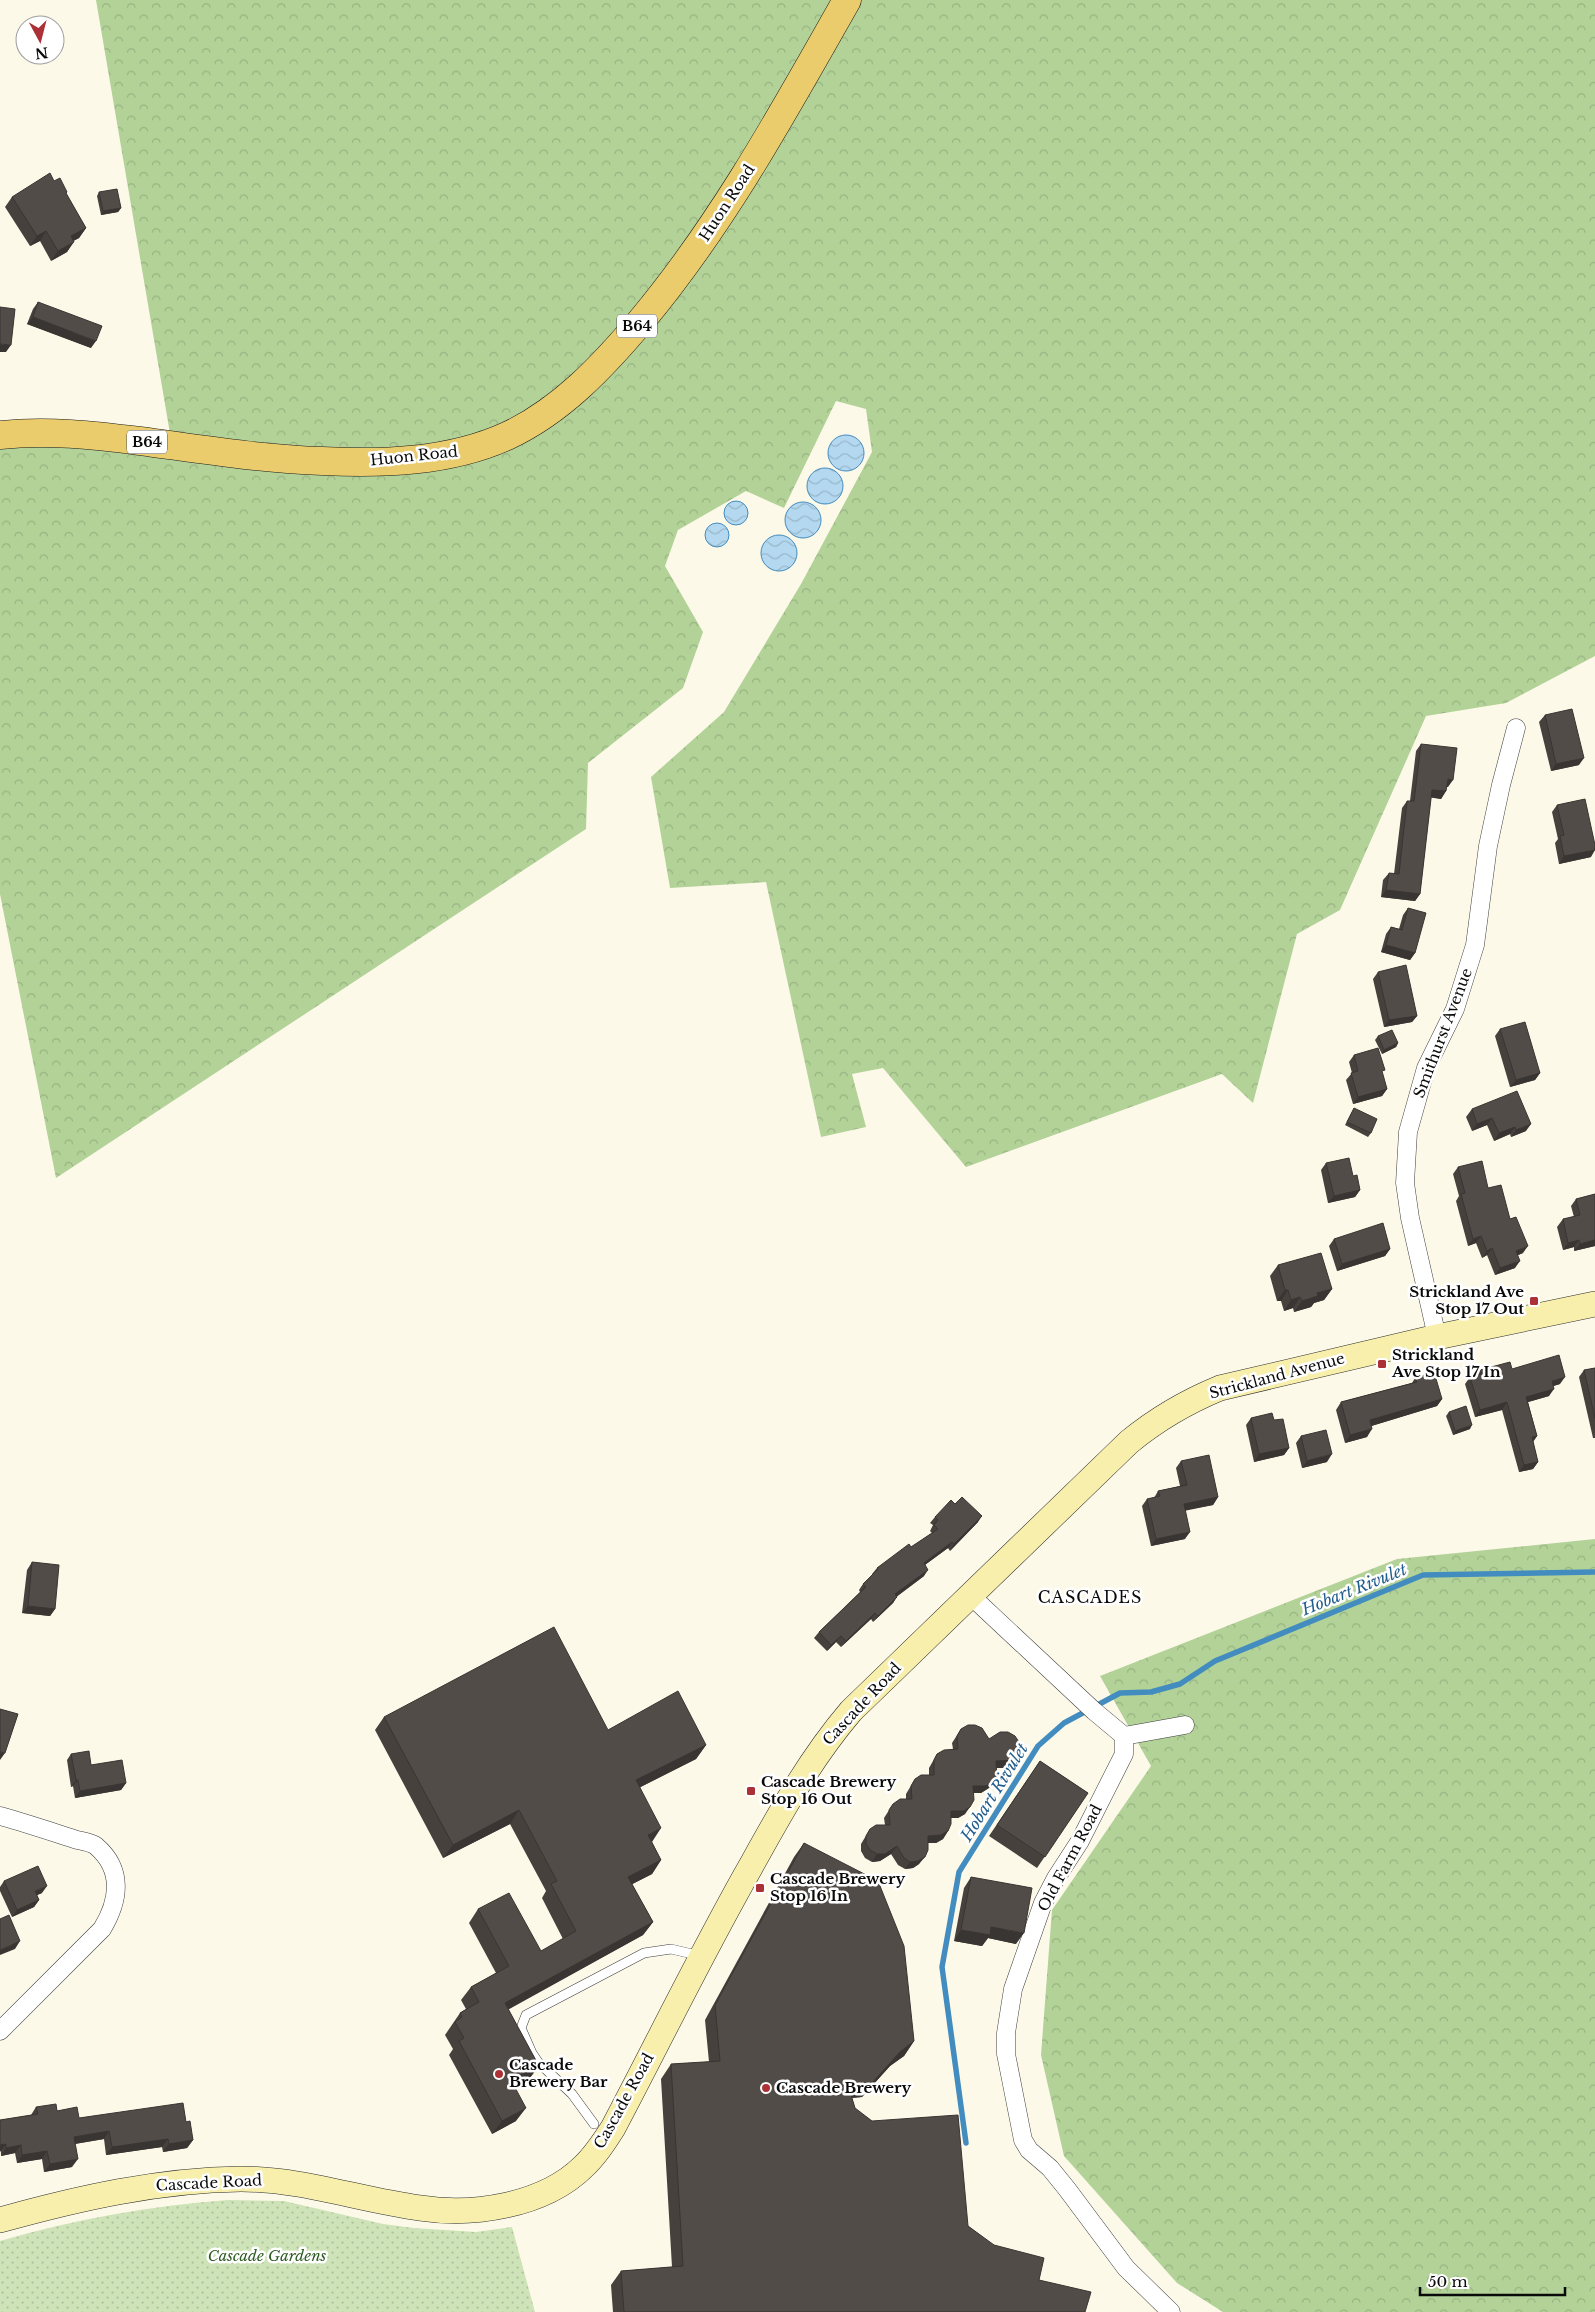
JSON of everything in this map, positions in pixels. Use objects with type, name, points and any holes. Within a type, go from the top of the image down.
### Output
[{"type":"main road","name":"Huon Road","points":[[0,435],[31,432],[84,434],[234,453],[347,462],[435,456],[485,445],[508,436],[533,422],[573,393],[619,348],[665,292],[725,209],[768,139],[847,0]]},
{"type":"street","name":"Smithurst Avenue","points":[[1437,1337],[1408,1209],[1405,1183],[1408,1132],[1426,1068],[1455,1009],[1476,945],[1488,846],[1500,785],[1516,728]]},
{"type":"street","name":"Strickland Avenue","points":[[970,1595],[1129,1442],[1152,1423],[1188,1402],[1220,1388],[1251,1380],[1437,1337],[1595,1304]]},
{"type":"street","points":[[970,1595],[1094,1711],[1124,1736],[1185,1725]]},
{"type":"street","name":"Cascade Road","points":[[0,2220],[72,2201],[122,2191],[208,2180],[243,2179],[287,2182],[403,2206],[441,2210],[468,2210],[501,2206],[540,2194],[563,2183],[584,2167],[606,2138],[701,1956],[790,1794],[818,1752],[851,1711],[970,1595]]},
{"type":"street","name":"Old Farm Road","points":[[1124,1736],[1124,1754],[1118,1768],[1080,1841],[1056,1878],[1043,1903],[1013,1989],[1006,2033],[1006,2054],[1023,2140],[1029,2150],[1056,2175],[1126,2268],[1171,2312]]},
{"type":"street","points":[[0,1816],[95,1845],[109,1863],[116,1878],[116,1898],[113,1912],[102,1929],[0,2031]]},
{"type":"lane","points":[[594,2124],[572,2094],[532,2053],[521,2028],[526,2015],[644,1953],[671,1949],[701,1956]]},
{"type":"green space","points":[[96,0],[1595,0],[1595,656],[1506,703],[1426,716],[1340,910],[1297,934],[1253,1103],[1222,1074],[966,1167],[883,1068],[852,1074],[866,1127],[821,1137],[766,882],[670,888],[651,777],[724,712],[801,584],[872,452],[866,409],[836,401],[784,508],[746,491],[678,530],[665,566],[703,632],[683,688],[588,763],[586,829],[56,1178],[0,894],[0,435],[172,445]]},
{"type":"green space","points":[[1595,1539],[1595,2312],[1223,2312],[1177,2283],[1064,2156],[1041,2055],[1052,1910],[1151,1766],[1100,1676],[1397,1559]]},
{"type":"green space","name":"Cascade Gardens","points":[[228,2200],[284,2201],[383,2224],[414,2228],[476,2232],[512,2227],[535,2312],[0,2312],[0,2241],[56,2226],[113,2214]]},
{"type":"water","points":[[846,435],[853,436],[859,440],[863,446],[863,460],[859,466],[853,470],[846,471],[839,470],[833,466],[829,460],[828,453],[829,446],[833,440],[839,436]]},
{"type":"water","points":[[825,468],[832,469],[838,473],[842,479],[842,493],[838,499],[832,503],[825,504],[818,503],[812,499],[808,493],[807,486],[808,479],[812,473],[818,469]]},
{"type":"water","points":[[736,501],[741,502],[747,508],[747,518],[741,524],[736,525],[731,524],[725,518],[724,513],[725,508],[731,502]]},
{"type":"water","points":[[803,502],[810,503],[816,507],[820,513],[820,527],[816,533],[810,537],[803,538],[796,537],[790,533],[786,527],[785,520],[786,513],[790,507],[796,503]]},
{"type":"water","points":[[717,523],[722,524],[728,530],[728,540],[722,546],[717,547],[712,546],[706,540],[705,535],[706,530],[712,524]]},
{"type":"water","points":[[779,535],[786,536],[792,540],[796,546],[796,560],[792,566],[786,570],[779,571],[772,570],[766,566],[762,560],[761,553],[762,546],[766,540],[772,536]]},
{"type":"building","points":[[50,173],[54,181],[60,178],[66,193],[86,228],[71,236],[74,242],[58,251],[46,231],[37,236],[12,197]]},
{"type":"building","points":[[117,189],[121,208],[103,211],[99,192]]},
{"type":"building","points":[[38,302],[102,326],[96,341],[33,317]]},
{"type":"building","points":[[0,307],[15,309],[11,345],[0,344]]},
{"type":"building","points":[[1572,709],[1584,758],[1556,764],[1545,715]]},
{"type":"building","points":[[1421,744],[1457,748],[1453,780],[1448,779],[1446,791],[1432,790],[1420,894],[1386,890],[1389,873],[1399,874],[1407,801],[1414,801]]},
{"type":"building","points":[[1585,799],[1595,850],[1564,856],[1560,836],[1564,835],[1557,805]]},
{"type":"building","points":[[1408,908],[1426,913],[1415,953],[1386,945],[1391,927],[1402,930]]},
{"type":"building","points":[[1406,965],[1417,1016],[1389,1020],[1378,972]]},
{"type":"building","points":[[1525,1022],[1540,1073],[1516,1080],[1500,1029]]},
{"type":"building","points":[[1392,1030],[1398,1043],[1384,1050],[1378,1036]]},
{"type":"building","points":[[1378,1048],[1385,1070],[1382,1071],[1387,1089],[1358,1097],[1351,1073],[1358,1071],[1354,1055]]},
{"type":"building","points":[[1517,1091],[1531,1124],[1516,1130],[1515,1127],[1499,1133],[1492,1118],[1477,1124],[1472,1109]]},
{"type":"building","points":[[1354,1108],[1377,1119],[1371,1133],[1347,1122]]},
{"type":"building","points":[[1349,1158],[1353,1176],[1357,1175],[1360,1190],[1334,1196],[1326,1163]]},
{"type":"building","points":[[1482,1161],[1488,1188],[1501,1185],[1510,1219],[1516,1217],[1528,1246],[1516,1251],[1520,1261],[1500,1268],[1492,1248],[1487,1251],[1481,1236],[1473,1239],[1461,1194],[1465,1193],[1458,1167]]},
{"type":"building","points":[[1595,1194],[1595,1240],[1580,1244],[1579,1240],[1568,1243],[1563,1219],[1580,1215],[1576,1199]]},
{"type":"building","points":[[1383,1223],[1390,1249],[1342,1264],[1334,1239]]},
{"type":"building","points":[[1321,1253],[1332,1289],[1317,1293],[1318,1296],[1302,1301],[1300,1297],[1291,1300],[1288,1290],[1285,1290],[1278,1265]]},
{"type":"building","points":[[1559,1355],[1565,1377],[1552,1381],[1554,1389],[1526,1397],[1537,1436],[1532,1437],[1538,1462],[1524,1465],[1507,1402],[1480,1410],[1470,1377],[1482,1374],[1480,1370],[1510,1362],[1512,1369]]},
{"type":"building","points":[[1595,1368],[1595,1418],[1584,1370]]},
{"type":"building","points":[[1434,1372],[1442,1399],[1370,1420],[1372,1429],[1350,1435],[1341,1402],[1417,1382],[1415,1378]]},
{"type":"building","points":[[1466,1406],[1472,1425],[1455,1431],[1449,1412]]},
{"type":"building","points":[[1272,1413],[1274,1420],[1283,1419],[1289,1448],[1259,1454],[1251,1418]]},
{"type":"building","points":[[1326,1430],[1332,1454],[1307,1461],[1301,1436]]},
{"type":"building","points":[[1209,1455],[1218,1497],[1184,1504],[1190,1532],[1156,1539],[1147,1499],[1160,1496],[1158,1491],[1187,1485],[1181,1461]]},
{"type":"building","points":[[962,1497],[982,1516],[954,1544],[952,1542],[924,1563],[928,1570],[895,1594],[897,1597],[878,1616],[875,1613],[846,1641],[841,1636],[831,1645],[819,1632],[866,1587],[863,1584],[877,1568],[909,1544],[911,1547],[938,1529],[934,1525],[938,1520],[935,1517],[951,1500],[955,1504]]},
{"type":"building","points":[[32,1562],[59,1565],[55,1609],[28,1606]]},
{"type":"building","points":[[554,1627],[608,1730],[678,1691],[706,1745],[636,1780],[661,1828],[648,1835],[661,1860],[628,1877],[653,1922],[505,2003],[539,2066],[511,2080],[526,2108],[502,2121],[459,2041],[464,2038],[455,2022],[462,2017],[460,2013],[479,2002],[471,1987],[509,1966],[478,1909],[509,1893],[541,1951],[576,1931],[551,1884],[557,1881],[519,1810],[453,1845],[384,1717]]},
{"type":"building","points":[[0,1709],[18,1714],[5,1753],[0,1752]]},
{"type":"building","points":[[968,1725],[982,1728],[989,1739],[1000,1732],[1008,1732],[1015,1736],[1019,1742],[1019,1760],[996,1761],[997,1779],[986,1786],[973,1786],[974,1800],[970,1807],[964,1811],[951,1811],[951,1824],[948,1831],[941,1835],[928,1836],[928,1850],[925,1857],[918,1861],[910,1862],[904,1858],[897,1846],[885,1854],[877,1854],[870,1850],[866,1844],[866,1836],[870,1829],[876,1825],[890,1825],[889,1810],[893,1804],[900,1799],[912,1799],[911,1786],[915,1779],[921,1775],[934,1775],[934,1760],[937,1754],[944,1750],[958,1749],[957,1736],[961,1729]]},
{"type":"building","points":[[89,1751],[91,1765],[122,1760],[126,1783],[80,1791],[71,1754]]},
{"type":"building","points":[[1040,1761],[1088,1793],[1045,1857],[997,1825]]},
{"type":"building","name":"Cascade Brewery","points":[[804,1843],[878,1881],[904,1946],[914,2041],[900,2052],[872,2083],[848,2085],[855,2108],[872,2121],[958,2115],[968,2226],[994,2245],[1044,2258],[1039,2280],[1091,2292],[1085,2312],[624,2312],[621,2271],[683,2266],[671,2064],[720,2061],[715,2005]]},
{"type":"building","points":[[38,1866],[47,1886],[35,1891],[39,1900],[17,1910],[4,1881]]},
{"type":"building","points":[[971,1877],[1032,1888],[1024,1933],[991,1927],[990,1935],[961,1930]]},
{"type":"building","points":[[9,1915],[20,1941],[0,1950],[0,1919]]},
{"type":"building","points":[[183,2103],[186,2122],[190,2121],[193,2140],[169,2144],[168,2139],[112,2147],[109,2131],[74,2137],[78,2159],[50,2164],[47,2151],[22,2155],[21,2145],[6,2148],[6,2144],[0,2145],[0,2120],[38,2114],[36,2107],[56,2104],[57,2111],[77,2107],[79,2118]]},
{"type":"waterway","name":"Hobart Rivulet","points":[[966,2143],[942,1967],[959,1872],[1038,1746],[1064,1723],[1120,1693],[1151,1692],[1180,1684],[1215,1661],[1423,1575],[1595,1572]]},
{"type":"place","name":"Strickland Ave Stop 17 Out","points":[[1534,1301]]},
{"type":"place","name":"Strickland Ave Stop 17 In","points":[[1382,1364]]},
{"type":"place","name":"Cascade Brewery Stop 16 Out","points":[[751,1791]]},
{"type":"place","name":"Cascade Brewery Stop 16 In","points":[[760,1888]]},
{"type":"place","name":"Cascade Brewery Bar","points":[[499,2074]]},
{"type":"place","name":"Cascade Brewery","points":[[766,2088]]},
{"type":"district","name":"CASCADES","points":[[1090,1597]]}]
